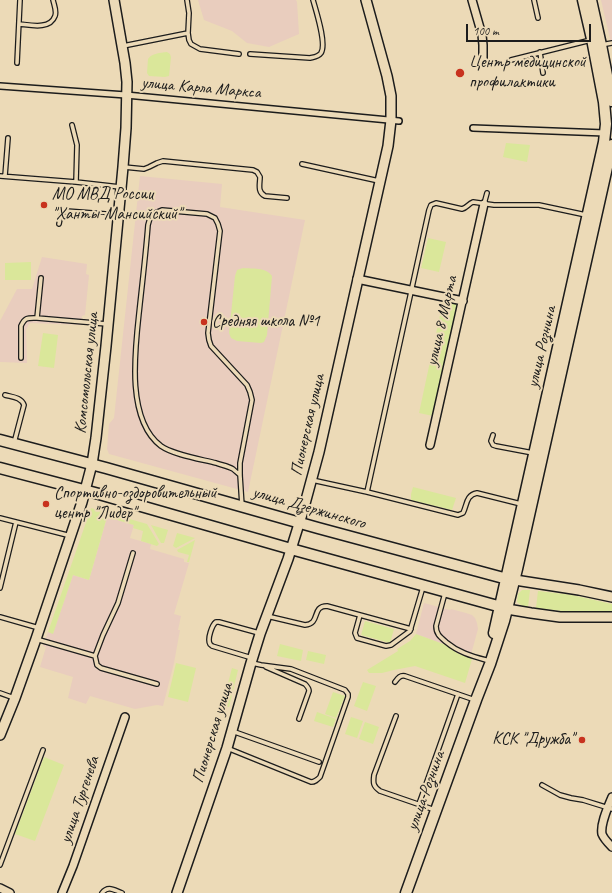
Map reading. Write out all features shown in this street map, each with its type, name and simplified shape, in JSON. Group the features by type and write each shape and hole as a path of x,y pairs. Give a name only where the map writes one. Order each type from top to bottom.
{"main road":[{"name":"улица Рознина","path":"583,0 597,42 612,101"},
{"name":"улица Рознина","path":"510,579 522,504 608,133 591,0"},
{"name":"улица Рознина","path":"406,893 490,664 612,145"},
{"name":"улица Дзержинского","path":"0,440 510,579"},
{"path":"0,468 86,490 504,608"},
{"name":"улица Рознина","path":"476,700 486,660 504,608"}],"street":[{"name":"Комсомольская улица","path":"0,735 40,628 86,490 99,422 126,128 125,63 114,0"},
{"name":"Пионерская улица","path":"177,893 227,748 251,660 300,523 312,480 357,279 395,120 389,85 366,0"},
{"path":"472,0 482,35 483,62"},
{"name":"улица Карла Маркса","path":"0,86 126,95 395,120"},
{"path":"473,128 608,133"},
{"name":"улица 8 Марта","path":"430,445 484,204"},
{"path":"357,279 463,300"},
{"name":"улица Дзержинского","path":"510,579 612,597"},
{"path":"504,608 560,617 612,617"},
{"name":"улица Тургенева","path":"62,893 73,866 125,717"},
{"path":"612,797 610,808 602,824 602,834 612,847"},
{"path":"0,888 10,893"}],"lane":[{"path":"18,63 20,0"},
{"path":"19,24 43,26 48,24 55,16 56,11 53,0"},
{"path":"187,0 189,13 188,33 191,44 200,49 239,54"},
{"path":"250,54 310,58 319,55 323,48 323,41 313,0"},
{"path":"534,0 538,18"},
{"path":"123,46 188,33"},
{"path":"510,60 540,52 597,42 612,43"},
{"path":"540,52 543,73"},
{"path":"72,125 77,145 76,182"},
{"path":"5,176 8,138"},
{"path":"123,167 144,169 163,161 253,170 257,172 260,177 259,188 262,194 265,196 287,198"},
{"path":"302,164 380,182"},
{"path":"0,176 121,187"},
{"path":"484,204 487,193"},
{"path":"367,492 431,205 436,203 462,209 473,202 494,206 539,205 588,215"},
{"path":"240,475 233,468 173,452 161,446 151,436 144,424 139,409 136,390 135,347 148,225 150,218 155,213 162,210 207,214 215,218 220,231 208,333 211,346 247,385 252,400 240,462 242,506"},
{"path":"59,224 63,212 66,211 119,215"},
{"path":"37,318 41,278"},
{"path":"21,358 21,326 26,318 108,324"},
{"path":"5,396 20,399 24,405 14,444"},
{"path":"493,436 491,441 493,445 534,453"},
{"path":"312,480 458,514 463,513 467,500 470,496 477,493 522,504"},
{"path":"0,518 71,536"},
{"path":"0,588 2,572 16,522"},
{"path":"133,553 118,603 95,656 97,665 101,668 157,684"},
{"path":"360,615 355,633 357,638 360,640 389,646 408,633 411,629 423,586"},
{"path":"445,592 436,631 458,651 486,660"},
{"path":"267,616 309,625 315,620 318,609 324,606 411,629"},
{"path":"0,617 40,628"},
{"path":"260,634 216,622 212,626 209,642 212,646 251,660 261,666 305,684 309,691 299,719"},
{"path":"36,639 95,656"},
{"path":"227,748 311,782 314,782 320,777 348,697 347,692 291,669 261,666"},
{"path":"395,682 399,677 405,676 476,700"},
{"path":"0,693 15,698"},
{"path":"419,804 458,694"},
{"path":"396,716 374,775 373,782 380,790 436,810"},
{"path":"232,731 319,762"},
{"path":"0,865 43,750"},
{"path":"542,785 560,795 610,808"},
{"path":"102,893 104,889 108,888 122,893"}],"shaded area":[{"path":"198,0 296,0 299,34 269,47 247,43 232,31 204,20"},
{"path":"601,0 612,0 612,47 611,43"},
{"name":"Средняя школа №1","path":"140,176 222,184 220,207 305,220 248,492 109,454 107,449 109,424 114,418"},
{"path":"42,257 87,264 86,274 89,275 85,315 82,316 81,325 31,323 26,330 27,363 0,362 0,321 17,289 32,289"},
{"path":"107,517 134,525 130,538 151,544 150,549 184,559 184,562 189,563 174,614 181,616 178,630 180,630 174,663 163,706 157,705 135,709 90,696 86,704 68,698 73,677 40,667 46,647 43,646 48,632 53,633 73,575 89,580"},
{"path":"424,603 466,613 475,618 478,629 470,658 457,653 446,645 416,634"}],"green space":[{"path":"167,52 171,57 169,76 149,76 147,73 148,59 154,54"},
{"path":"506,143 530,145 527,162 503,157"},
{"path":"428,238 446,242 439,272 421,268"},
{"path":"31,262 31,280 5,280 5,263"},
{"path":"243,268 263,270 272,276 267,335 264,342 261,343 237,341 231,338 229,333 235,276 237,270"},
{"path":"443,301 458,305 433,416 419,413"},
{"path":"43,333 58,335 54,368 38,366"},
{"path":"413,487 456,498 452,510 411,500"},
{"path":"91,508 147,524 159,544 157,546 141,541 143,531 133,528 134,525 107,517 89,580 73,575 53,634 48,632"},
{"path":"151,525 168,530 164,543 161,543"},
{"path":"177,533 195,538 176,548 173,546"},
{"path":"195,540 189,562 187,562 189,555 178,552 177,550"},
{"path":"522,590 530,590 528,607 522,606 517,602 518,594"},
{"path":"538,591 572,595 612,604 612,611 562,611 536,608"},
{"path":"365,621 394,629 390,643 361,635"},
{"path":"416,634 446,645 457,653 472,659 465,683 415,666 382,673 369,673 367,670 398,651 397,649 410,641"},
{"path":"280,644 303,650 301,661 277,656"},
{"path":"308,651 326,655 324,664 306,660"},
{"path":"176,663 196,668 188,702 168,697"},
{"path":"232,668 238,670 229,707 222,706"},
{"path":"363,682 376,686 367,711 354,706"},
{"path":"333,692 345,696 336,718 325,714"},
{"path":"317,712 336,719 333,727 314,721"},
{"path":"351,717 363,721 357,738 345,734"},
{"path":"365,722 379,727 373,744 359,739"},
{"path":"44,757 64,765 35,841 15,834"}],"place":[{"name":"Центр медицинской профилактики","path":"460,73"},
{"name":"МО МВД России \"Ханты-Мансийский\"","path":"44,205"},
{"name":"Средняя школа №1","path":"204,322"},
{"name":"Спортивно-оздоровительный центр \"Лидер\"","path":"46,504"},
{"name":"КСК \"Дружба\"","path":"582,740"}]}
